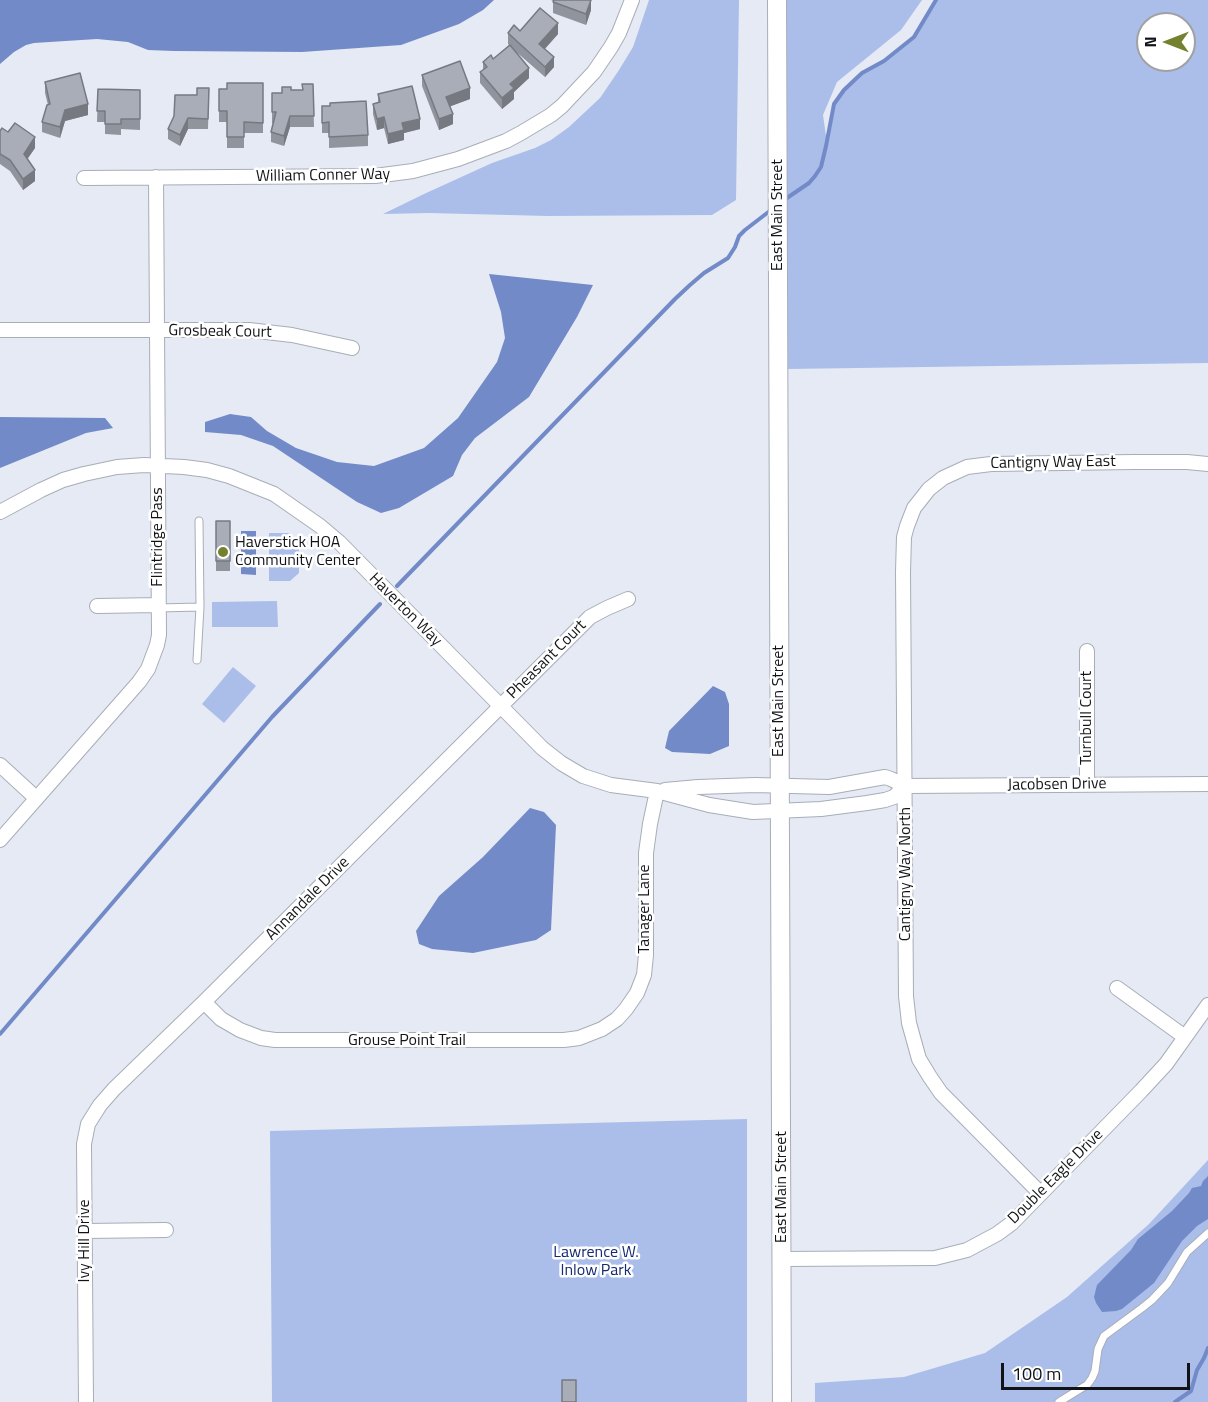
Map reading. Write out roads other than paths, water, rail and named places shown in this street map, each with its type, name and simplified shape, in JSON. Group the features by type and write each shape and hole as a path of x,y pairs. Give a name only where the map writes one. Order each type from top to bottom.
{"main road":[{"name":"East Main Street","path":"777,0 782,1402"}],"street":[{"name":"William Conner Way","path":"84,178 342,177 388,175 428,168 492,147 514,137 562,106 594,72 611,47 632,0"},
{"name":"Flintridge Pass","path":"0,840 139,682 148,669 157,645 159,635 156,177"},
{"name":"Grosbeak Court","path":"0,330 261,331 352,348"},
{"name":"Cantigny Way East","path":"914,508 936,482 958,471 980,465 1134,462 1208,464"},
{"name":"Haverton Way","path":"0,512 41,490 73,477 117,467 157,465 184,467 230,476 268,491 303,513 339,542 500,707 542,748 571,770 611,785 657,791 699,803 753,812 780,811"},
{"name":"Cantigny Way North","path":"914,508 907,526 903,555 906,996 909,1023 920,1059 941,1093 1040,1193"},
{"name":"Pheasant Court","path":"500,707 590,617 628,599"},
{"path":"97,606 158,607"},
{"name":"Turnbull Court","path":"1087,651 1087,785"},
{"name":"Annandale Drive","path":"114,1089 500,707"},
{"path":"0,765 36,798"},
{"name":"Jacobsen Drive","path":"780,786 830,787 885,777 905,786 1208,784"},
{"name":"Haverton Way","path":"657,791 698,787 780,786"},
{"path":"780,811 832,808 885,800 894,796 905,786"},
{"name":"Tanager Lane","path":"617,1019 637,993 644,975 646,853 657,791"},
{"path":"1116,988 1185,1037"},
{"name":"Grouse Point Trail","path":"204,1002 221,1019 240,1030 261,1038 285,1041 564,1040 592,1034 617,1019"},
{"name":"Double Eagle Drive","path":"782,1259 935,1258 967,1250 997,1234 1012,1223 1142,1091 1166,1064 1208,1005"},
{"name":"Ivy Hill Drive","path":"86,1402 85,1136 88,1124 114,1089"},
{"path":"85,1231 166,1230"}],"lane":[{"path":"197,660 200,607 199,521"},
{"path":"158,607 200,607"},
{"path":"1059,1402 1087,1384 1092,1378 1098,1349 1104,1336 1152,1300 1168,1283 1187,1252 1208,1233"}],"waterway":[{"path":"784,200 809,183 821,167 834,104 844,90 862,73 884,61 914,37 936,0"},
{"path":"397,586 675,299 704,273 728,258 739,236 771,210"},
{"path":"0,1034 272,717 380,604"},
{"path":"1175,1402 1191,1391 1197,1370 1208,1348"}],"place":[{"name":"Haverstick HOA Community Center","path":"223,552"}],"park label":[{"name":"Lawrence W. Inlow Park","path":"596,1262"}]}
